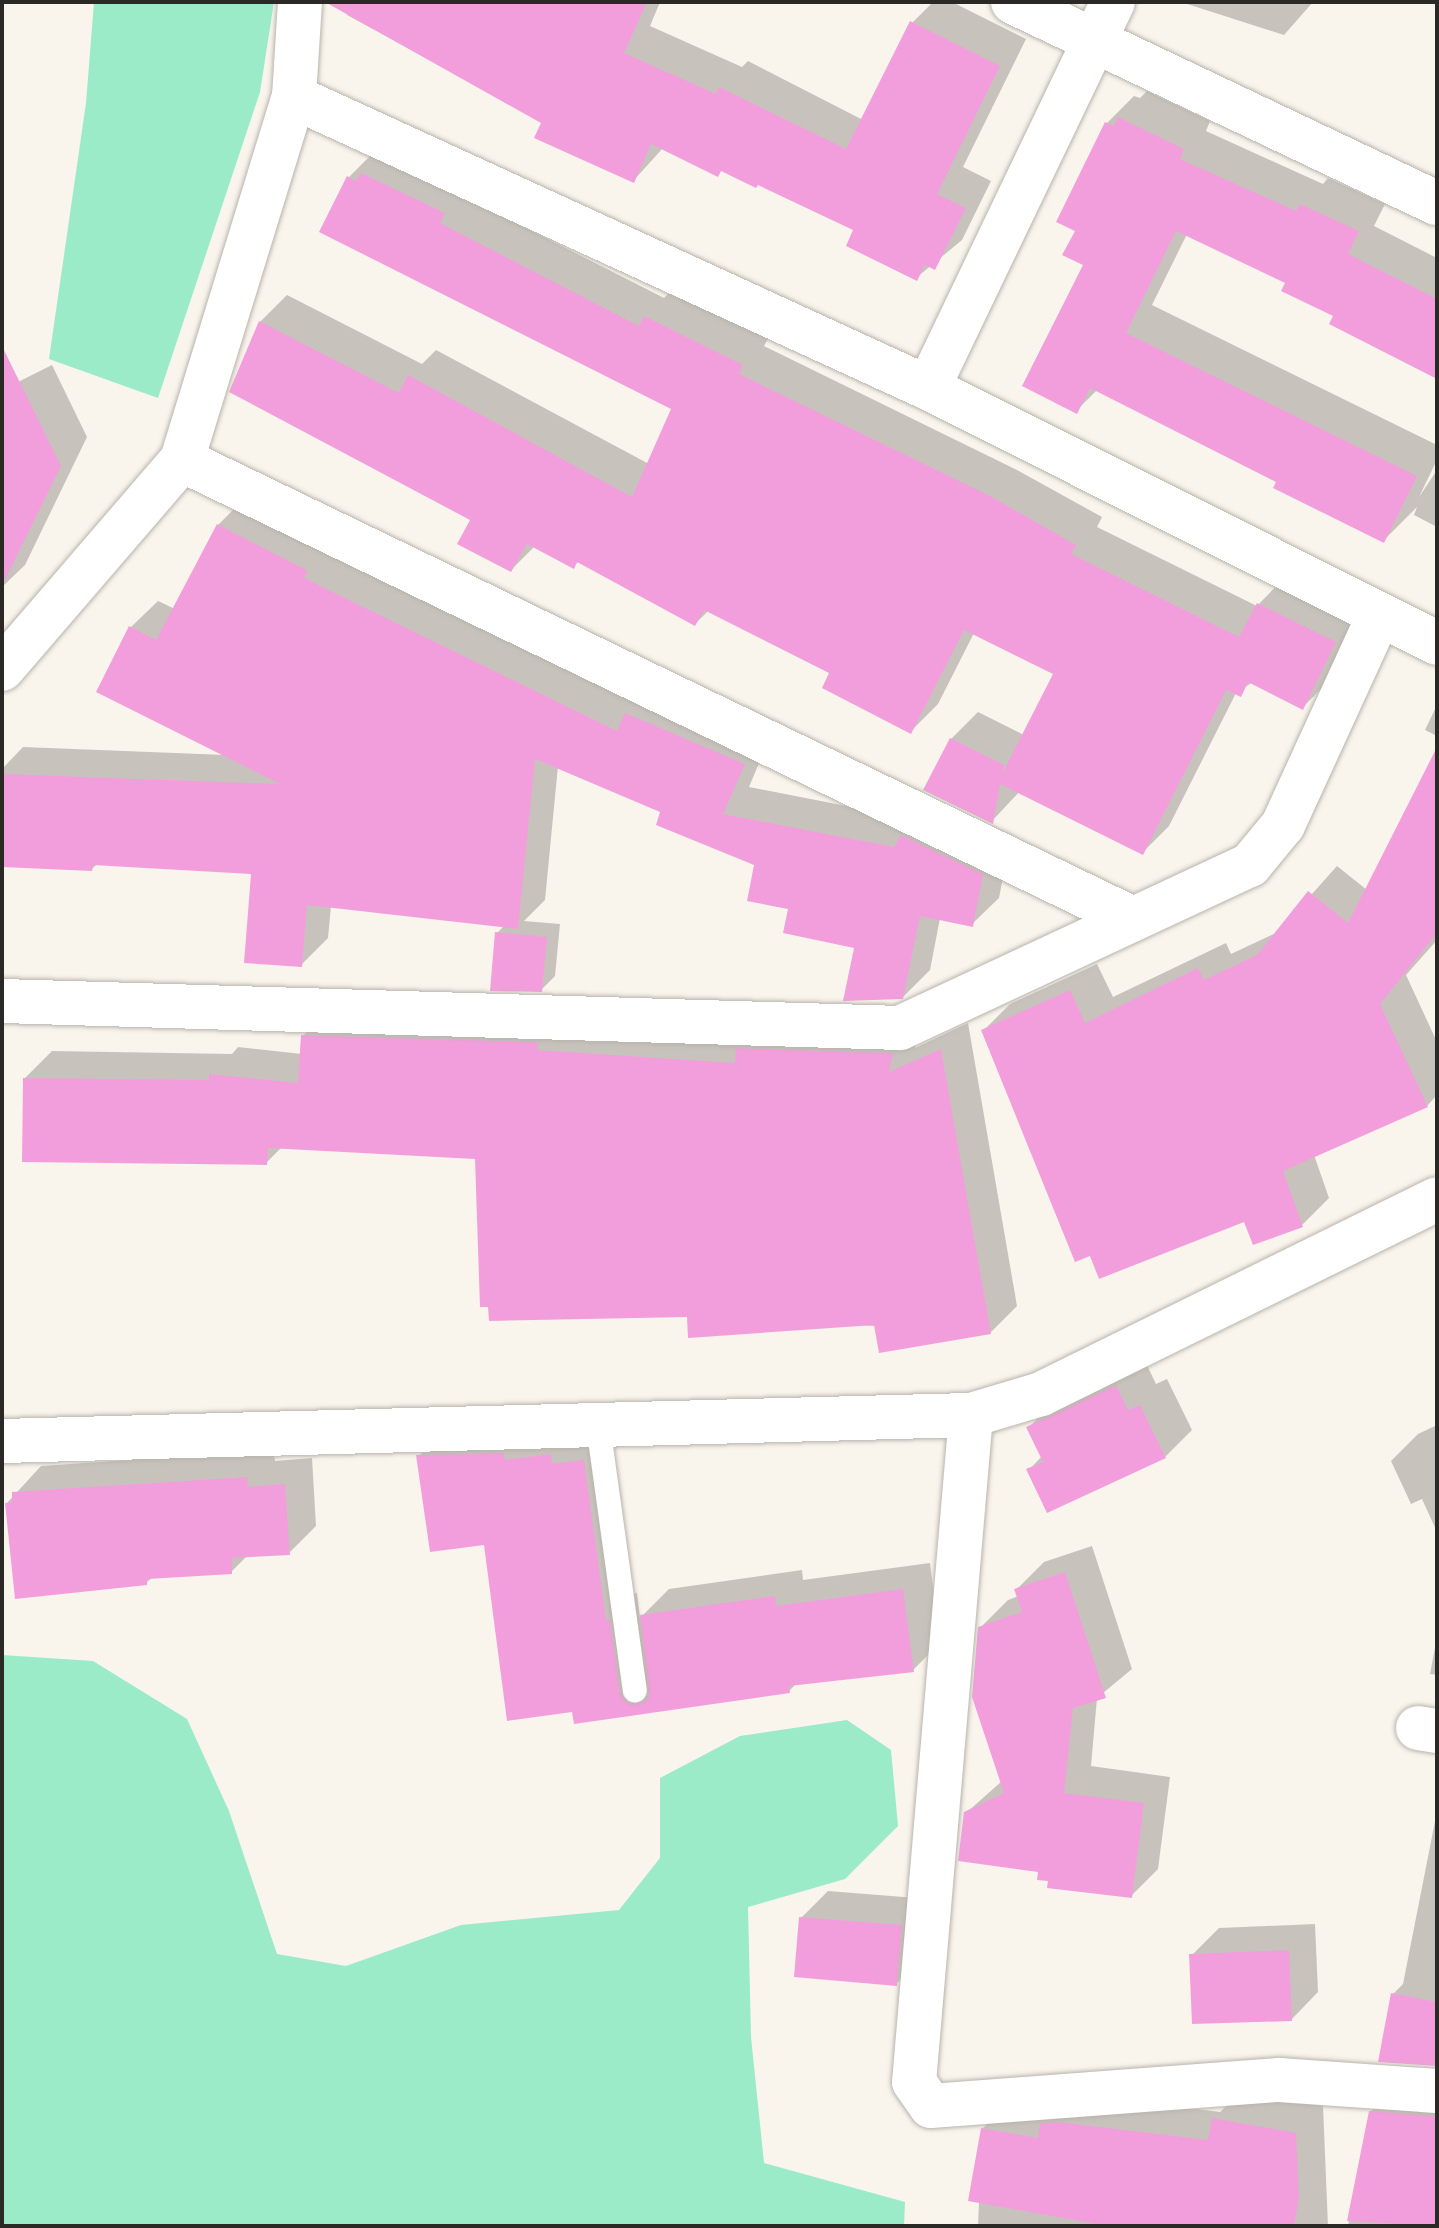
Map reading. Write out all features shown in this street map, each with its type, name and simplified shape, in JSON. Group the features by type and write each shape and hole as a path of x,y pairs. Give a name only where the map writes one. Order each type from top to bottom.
{"street":[{"path":"2,669 182,460 294,97 300,2"},
{"path":"1013,2 1437,203"},
{"path":"928,388 1113,2"},
{"path":"294,97 928,388 1437,643"},
{"path":"182,460 1133,919"},
{"path":"2,1001 900,1028 1250,865 1275,835 1379,615"},
{"path":"2,1441 971,1415 1041,1394 1437,1199"},
{"path":"971,1415 914,2082 931,2106 1279,2080 1437,2091"}],"lane":[{"path":"598,1425 635,1690"}],"green space":[{"path":"94,2 274,2 260,92 158,398 49,359 86,103"},
{"path":"2,1655 93,1661 187,1719 229,1811 277,1954 346,1966 461,1925 619,1910 660,1858 660,1778 740,1736 847,1720 891,1750 898,1826 845,1879 748,1907 751,2037 764,2163 905,2202 904,2226 2,2226"}],"building":[{"path":"325,2 647,2 624,53 716,94 719,87 846,149 910,21 1000,66 937,194 966,208 935,270 925,265 917,281 846,246 853,230 758,185 756,188 721,171 718,177 651,144 634,183 534,138 541,123"},
{"path":"1118,117 1184,149 1180,159 1296,211 1300,204 1359,231 1348,254 1437,299 1437,379 1329,324 1333,316 1281,291 1285,283 1176,231 1126,333 1417,476 1384,543 1273,488 1276,482 1090,388 1077,414 1022,386 1083,265 1062,255 1075,231 1056,222 1105,122 1114,126"},
{"path":"361,173 445,213 440,223 639,326 644,316 743,365 739,374 990,496 1076,545 1071,554 1239,637 1257,603 1336,642 1303,710 1248,682 1241,697 1226,690 1143,855 1000,784 993,824 923,790 950,738 1004,765 1002,774 1053,674 964,630 911,734 822,688 829,673 704,610 695,626 577,562 574,569 527,544 511,572 457,544 470,520 229,392 259,321 399,393 408,375 632,497 671,409 319,232 347,176 356,181"},
{"path":"2,346 61,466 2,586"},
{"path":"217,524 308,571 304,578 617,731 625,713 745,764 723,814 894,847 901,835 983,874 973,927 920,916 903,999 843,1001 854,948 783,933 788,909 747,901 754,865 656,825 660,812 535,759 518,929 307,905 302,967 244,963 251,874 93,865 92,871 2,867 2,774 280,784 96,692 129,626 156,640"},
{"path":"1437,747 1437,933 1380,1004 1428,1107 1283,1171 1303,1227 1253,1245 1244,1222 1099,1279 1090,1256 1075,1262 981,1030 1070,990 1085,1023 1198,968 1204,980 1257,955 1308,891 1348,923"},
{"path":"495,932 547,937 542,992 490,991"},
{"path":"301,1035 538,1042 537,1050 735,1063 736,1048 893,1053 889,1072 941,1049 991,1334 879,1353 874,1325 688,1338 687,1317 489,1321 488,1307 480,1307 475,1159 268,1148 267,1165 22,1162 23,1078 209,1080 209,1074 298,1083"},
{"path":"1116,1385 1128,1410 1140,1405 1166,1458 1047,1513 1026,1469 1043,1462 1026,1427"},
{"path":"504,1453 505,1460 551,1454 552,1464 584,1460 606,1620 610,1619 620,1692 629,1704 644,1702 649,1695 640,1615 775,1596 776,1606 903,1589 914,1672 789,1686 790,1693 574,1724 572,1712 507,1721 484,1545 430,1552 416,1455"},
{"path":"247,1477 248,1487 285,1484 290,1555 232,1558 232,1574 147,1579 147,1585 15,1599 5,1503 12,1502 12,1492"},
{"path":"1065,1572 1106,1698 1073,1708 1064,1793 1144,1803 1132,1898 1047,1888 1048,1881 1037,1880 1038,1872 958,1861 964,1812 1004,1793 972,1697 978,1627 1022,1612 1014,1589"},
{"path":"799,1917 902,1925 897,1986 794,1977"},
{"path":"1289,1950 1292,2021 1192,2024 1189,1954"},
{"path":"1391,1993 1437,2002 1437,2066 1378,2062"},
{"path":"1369,2111 1437,2116 1437,2226 1347,2221"},
{"path":"1212,2118 1296,2133 1299,2198 1294,2226 1108,2226 968,2201 981,2128 1038,2138 1040,2123 1058,2122 1208,2140"}]}
